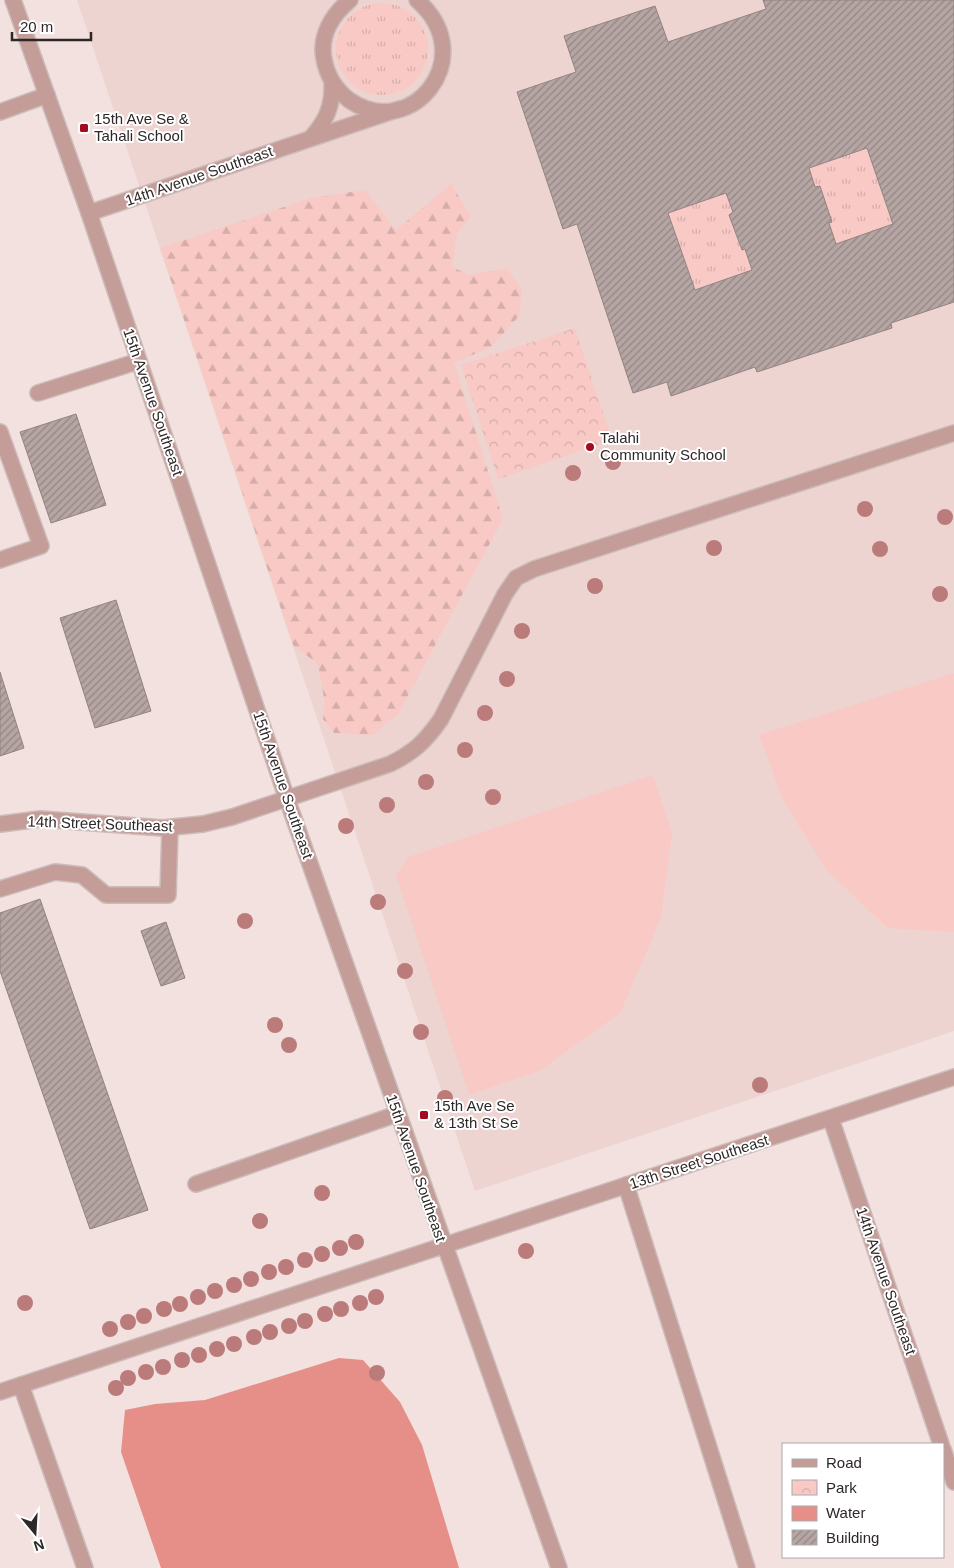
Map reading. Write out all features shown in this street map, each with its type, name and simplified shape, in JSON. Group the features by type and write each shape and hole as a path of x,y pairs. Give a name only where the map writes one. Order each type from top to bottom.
{"street":[{"name":"15th Avenue Southeast","path":"13,0 89,213 287,799 443,1245 559,1568"},
{"name":"14th Avenue Southeast","path":"350,0 339,9 329,23 324,40 323,55 326,70 332,83 342,95 355,103 369,109 384,111 399,109"},
{"name":"14th Avenue Southeast","path":"417,0 430,12 438,24"},
{"name":"14th Avenue Southeast","path":"89,213 413,103 425,94 441,69 444,54 443,39 430,0"},
{"name":"14th Avenue Southeast","path":"310,138 324,124 330,110 333,97 332,83"},
{"path":"0,112 47,95"},
{"path":"38,393 139,361"},
{"path":"0,432 41,546 0,560"},
{"name":"14th Street Southeast","path":"0,824 40,819 81,821 130,827 170,828 202,824 232,817 390,764 413,752 441,719 505,594 516,578 544,566 954,433"},
{"path":"0,889 55,872 82,875 106,895 168,895 170,828"},
{"name":"13th Street Southeast","path":"0,1392 954,1077"},
{"path":"196,1184 397,1114"},
{"name":"14th Avenue Southeast","path":"831,1119 941,1443"},
{"path":"626,1185 748,1568"},
{"path":"21,1385 85,1568"},
{"path":"944,1452 954,1482"}],"shaded area":[{"name":"Talahi Community School","path":"77,0 954,0 954,1031 475,1191"}],"green space":[{"path":"382,3 400,6 415,16 425,31 428,49 425,67 415,82 400,92 382,95 364,92 349,82 339,67 336,49 339,31 349,16 364,6"},
{"path":"867,148 893,224 836,244 829,223 832,221 820,186 815,187 809,168"},
{"path":"451,184 471,216 457,233 452,267 470,275 507,268 522,290 519,316 491,347 454,363 503,519 398,714 373,735 334,733 323,719 325,704 318,664 293,645 160,248 311,198 365,190 396,230"},
{"path":"726,193 733,212 729,215 741,249 745,249 752,270 695,290 668,213"},
{"path":"575,328 612,440 498,479 461,365"},
{"path":"954,673 954,932 888,928 827,871 783,800 759,735"},
{"path":"653,775 672,833 661,918 620,1013 539,1071 469,1095 396,876 408,857"}],"water":[{"path":"339,1358 363,1360 400,1402 422,1445 459,1568 161,1568 121,1452 125,1410 155,1404 205,1400"}],"building":[{"name":"Talahi Community School","path":"763,0 954,0 954,302 891,323 892,328 757,372 755,367 671,396 667,382 633,393 577,224 563,229 517,92 576,72 564,36 655,6 668,42 766,9","holes":["867,148 893,224 836,244 829,223 832,222 820,186 815,187 809,168","726,193 733,212 729,215 742,250 745,249 752,270 695,290 668,213"]},
{"path":"76,414 106,505 51,523 20,432"},
{"path":"116,600 151,711 95,728 60,618"},
{"path":"0,672 24,748 0,756"},
{"path":"40,899 148,1210 90,1229 0,971 0,913"},
{"path":"166,922 185,978 161,986 141,931"}],"place":[{"name":"15th Ave Se & Tahali School","path":"84,128"},
{"name":"Talahi Community School","path":"590,447"},
{"name":"15th Ave Se & 13th St Se","path":"424,1115"}]}
